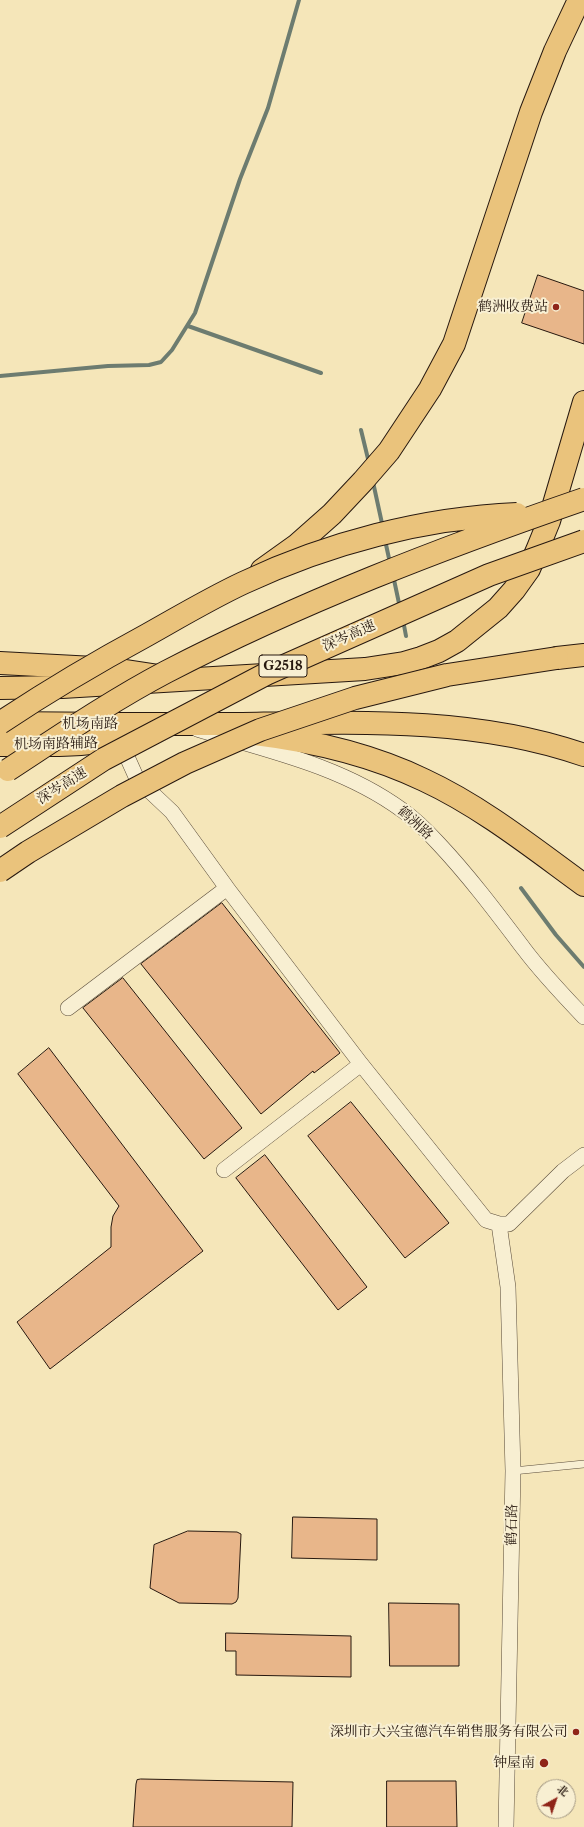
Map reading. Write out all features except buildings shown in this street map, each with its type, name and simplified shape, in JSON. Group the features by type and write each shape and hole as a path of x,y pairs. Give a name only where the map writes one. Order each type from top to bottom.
{"main road":[{"path":"243,583 297,545 332,514 389,451 430,389 454,344 531,112 555,51 579,0"},
{"path":"0,688 62,687 176,679 365,669 422,658 457,641 498,608 514,590 529,569 549,521 584,402"},
{"path":"0,775 85,719 166,673 241,636 347,588 473,538 584,499"},
{"path":"0,723 44,693 243,583 300,559 402,529 455,520 500,514 558,512 584,513"},
{"name":"深岑高速","path":"0,827 104,759 266,674 489,575 584,541"},
{"path":"0,872 28,852 122,796 186,763 260,730 355,698 447,674 584,655"},
{"path":"557,658 584,660"},
{"path":"0,663 113,669 176,679"},
{"name":"机场南路","path":"0,723 181,724"},
{"path":"181,724 324,723 439,727 482,731 559,746 584,755"},
{"path":"181,724 295,740 363,756 393,766 425,780 455,796 584,885"},
{"name":"机场南路辅路","path":"0,744 76,745 120,741 181,724"}],"street":[{"name":"鹤洲路","path":"181,724 330,771 367,788 403,810 453,859 498,913 524,949 551,982 584,1017"},
{"path":"120,741 137,780 172,812 227,888 361,1064 486,1220 499,1224 509,1224 563,1171 584,1154"},
{"path":"68,1008 227,888"},
{"path":"224,1170 361,1064"},
{"name":"鹤石路","path":"499,1224 508,1287 514,1471 506,1827"}],"lane":[{"path":"514,1471 584,1464"}],"waterway":[{"path":"0,376 108,366 149,365 161,362 172,350 195,313 240,179 268,108 299,0"},
{"path":"188,326 321,373"},
{"path":"361,430 369,463"},
{"path":"373,482 383,528"},
{"path":"385,540 390,563"},
{"path":"393,575 400,608"},
{"path":"403,620 406,636"},
{"path":"521,888 556,935 584,967"}],"place":[{"name":"鹤洲收费站","path":"556,307"},
{"name":"深圳市大兴宝德汽车销售服务有限公司","path":"576,1732"},
{"name":"钟屋南","path":"544,1763"}]}
